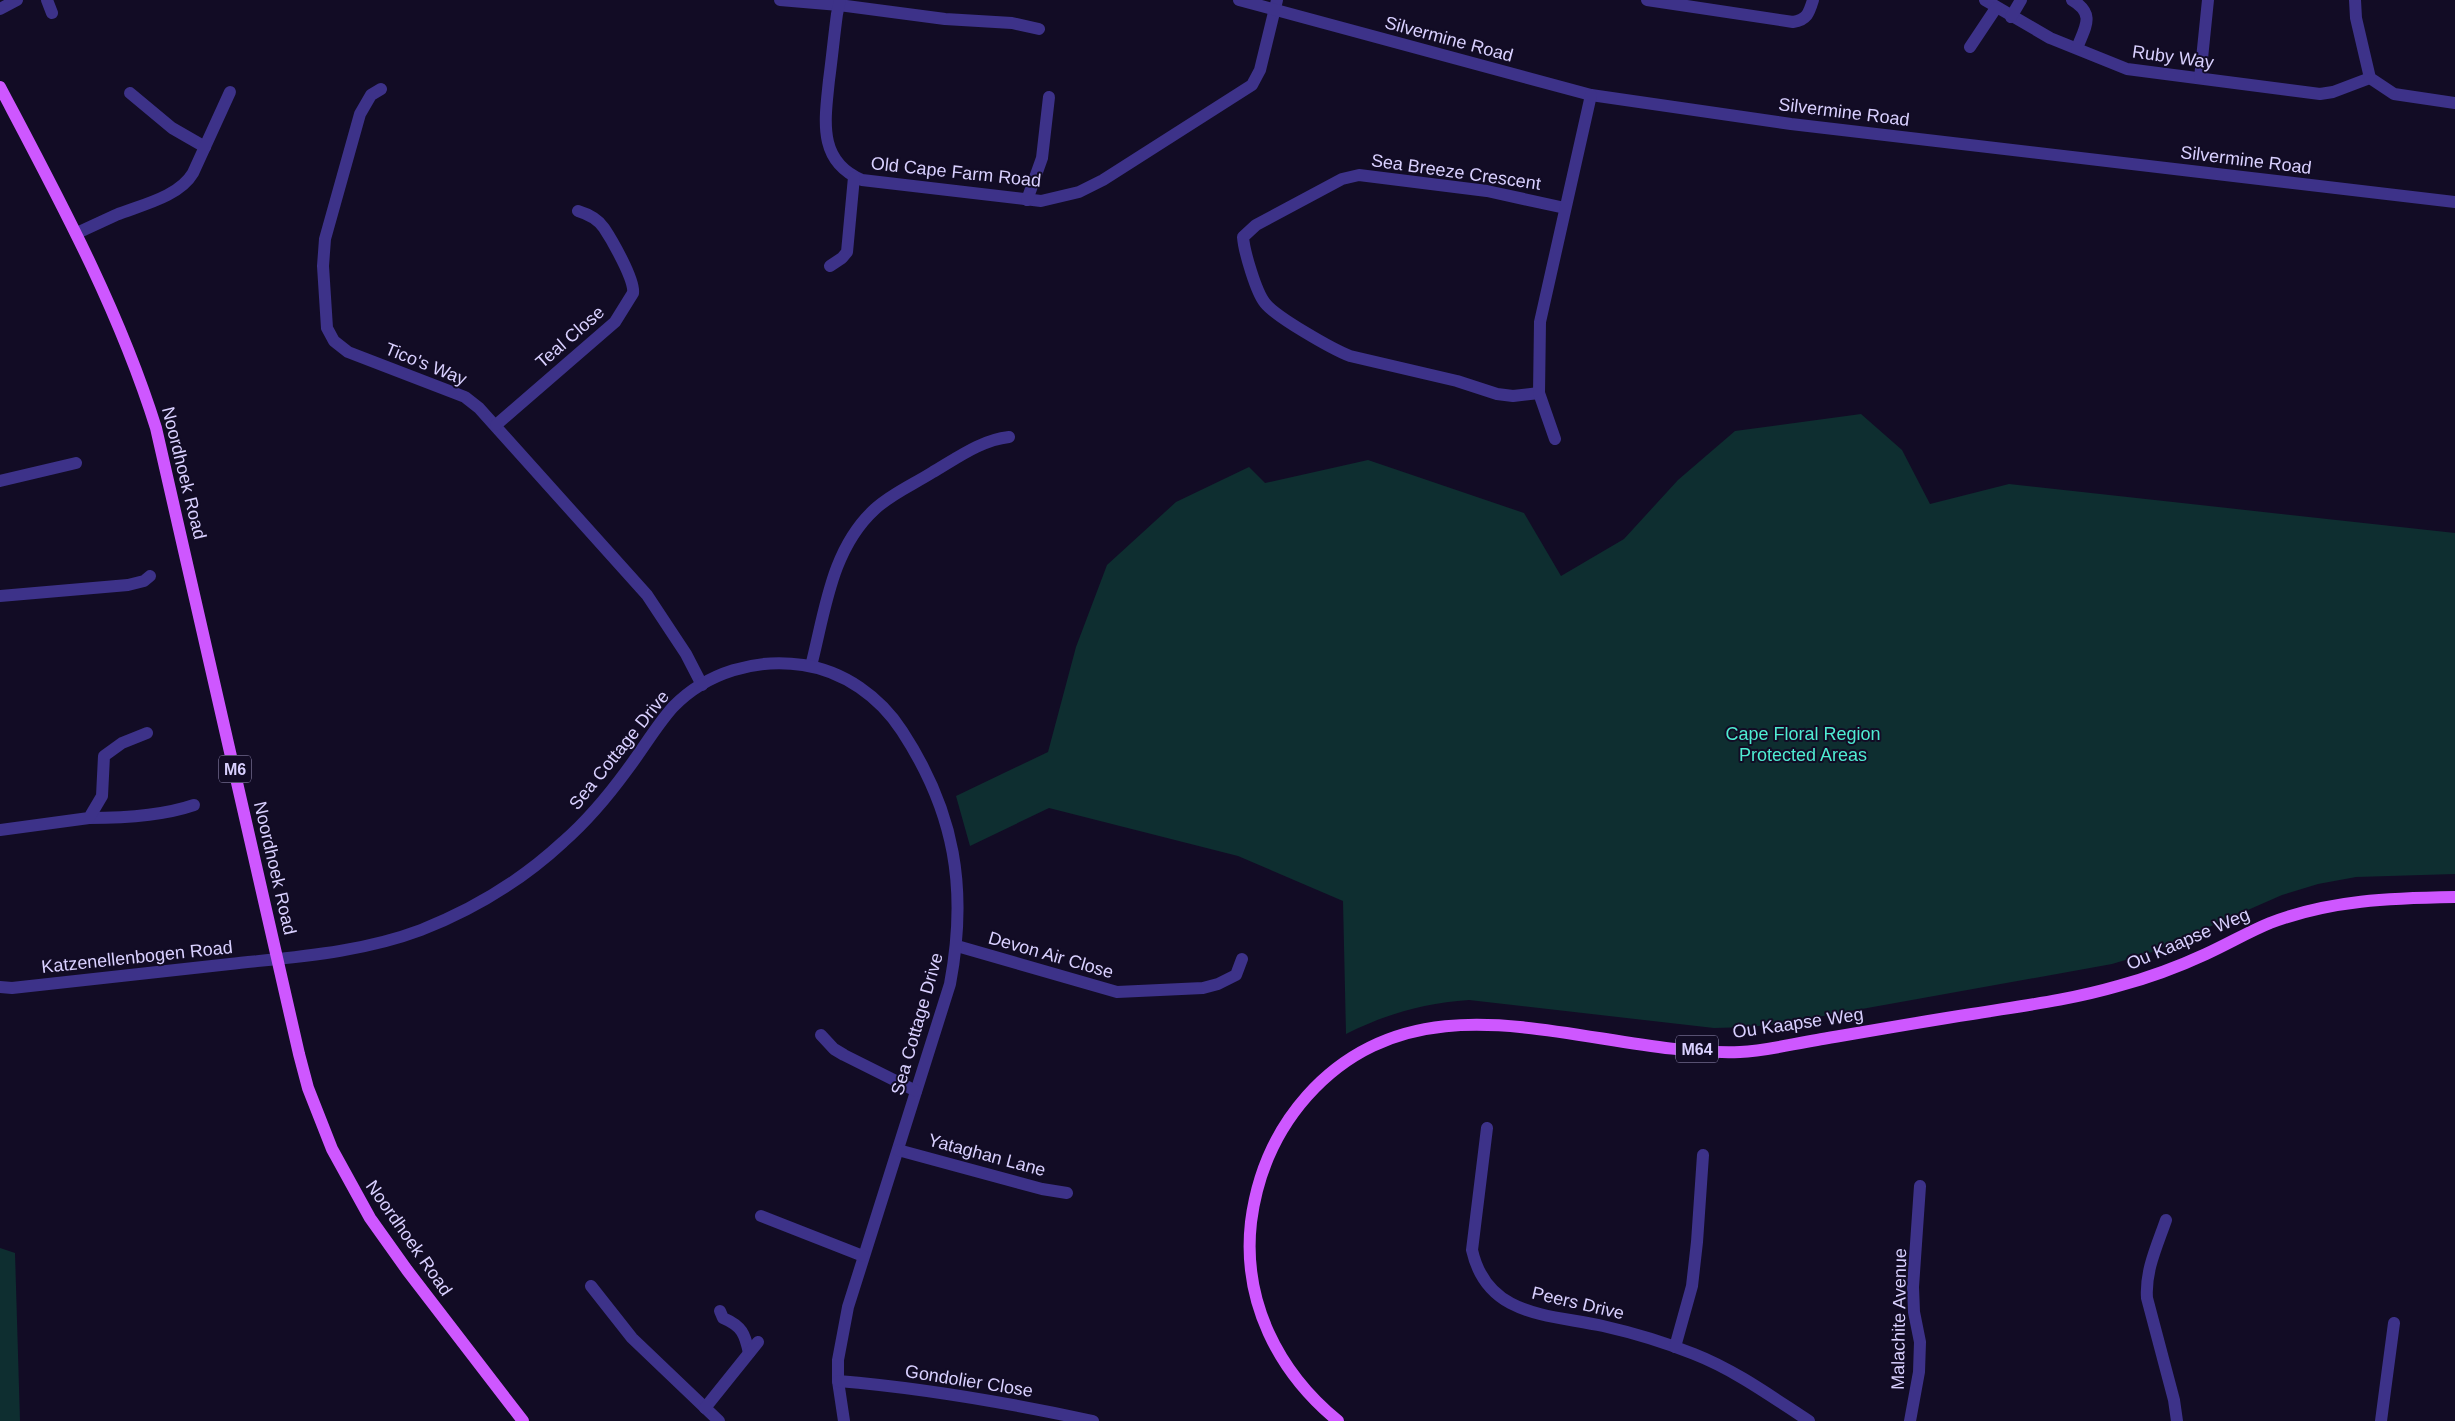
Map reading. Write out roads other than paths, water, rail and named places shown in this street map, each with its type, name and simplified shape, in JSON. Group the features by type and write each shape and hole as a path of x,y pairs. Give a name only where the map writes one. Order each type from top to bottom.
{"main road":[{"name":"Noordhoek Road","path":"0,87 77,233 127,342 156,428 308,1088 332,1149 347,1180 370,1218 407,1270 523,1421"},
{"name":"Ou Kaapse Weg","path":"1338,1421 1303,1389 1278,1355 1267,1334 1254,1290 1249,1246 1257,1186 1276,1141 1300,1104 1314,1088 1342,1064 1367,1048 1387,1039 1427,1028 1474,1024 1692,1049 1750,1050 2022,1006 2118,986 2184,964 2268,924 2315,909 2374,900 2455,897"}],"street":[{"path":"0,9 16,0"},
{"path":"46,0 52,13"},
{"path":"780,0 839,2 945,19 1012,23 1039,29"},
{"name":"Silvermine Road","path":"1239,0 1276,5 1592,95 1791,124 2455,202"},
{"path":"1647,0 1793,22 1802,21 1806,17 1812,0"},
{"name":"Ruby Way","path":"1985,0 2011,18 2050,38 2127,69 2320,94 2333,92 2370,78"},
{"path":"2011,18 2021,0"},
{"path":"2072,0 2079,4 2087,16 2087,22 2077,48"},
{"path":"2200,78 2208,0"},
{"path":"2355,0 2356,18 2370,78 2394,94 2455,104"},
{"name":"Old Cape Farm Road","path":"839,2 824,126 830,150 836,160 854,177 878,183 1027,200 1051,199 1079,192 1244,92 1257,79 1276,5"},
{"path":"1970,47 1996,8"},
{"name":"Tico's Way","path":"381,89 370,95 360,114 325,239 323,266 326,318 330,334 348,352 465,397 496,425 647,595 686,654 702,685"},
{"path":"77,233 107,219 143,206 180,187 191,177 230,92"},
{"path":"130,93 172,128 205,147"},
{"path":"1555,439 1539,393 1540,322 1592,95"},
{"path":"1027,200 1042,158 1049,97"},
{"name":"Sea Breeze Crescent","path":"1539,393 1513,396 1497,394 1457,381 1350,356 1333,349 1266,305 1258,291 1243,237 1256,225 1352,176 1487,191 1565,208"},
{"path":"830,266 847,252 854,177"},
{"name":"Teal Close","path":"496,425 615,322 633,292 630,278 604,228 582,212"},
{"path":"811,666 841,555 867,517 883,502 952,460 988,440 1009,437"},
{"path":"0,481 76,463"},
{"path":"0,596 128,585 144,581 150,576"},
{"name":"Sea Cottage Drive","path":"278,960 385,942 421,930 456,914 500,890 545,858 595,810 673,708 702,685 742,667 786,662 811,666 837,674 876,699 899,726 940,802 954,857 959,905 957,946 950,984 863,1256 841,1337 838,1381 844,1421"},
{"path":"89,818 102,796 104,756 122,743 146,734"},
{"path":"0,830 89,818 133,816 178,810 194,805"},
{"name":"Devon Air Close","path":"957,946 1117,992 1164,991 1218,984 1236,975 1242,959"},
{"name":"Katzenellenbogen Road","path":"0,987 12,988 278,960"},
{"path":"821,1036 826,1043 844,1055 916,1091"},
{"name":"Peers Drive","path":"1487,1128 1472,1250 1475,1264 1492,1292 1529,1313 1602,1326 1639,1335 1727,1368 1809,1421"},
{"name":"Yataghan Lane","path":"898,1150 1042,1189 1067,1193"},
{"path":"1675,1347 1692,1286 1703,1155"},
{"name":"Malachite Avenue","path":"1910,1421 1920,1372 1920,1342 1914,1312 1913,1287 1920,1186"},
{"path":"761,1216 863,1256"},
{"path":"2166,1220 2147,1273 2146,1286 2147,1298 2174,1400 2177,1421"},
{"path":"592,1286 632,1338 719,1421"},
{"path":"720,1311 723,1318 736,1324 743,1331 749,1353"},
{"path":"2381,1421 2394,1323"},
{"path":"705,1408 758,1342"},
{"name":"Gondolier Close","path":"838,1381 936,1392 1015,1404 1093,1421"}],"park label":[{"name":"Cape Floral Region Protected Areas","path":"1803,744"}]}
